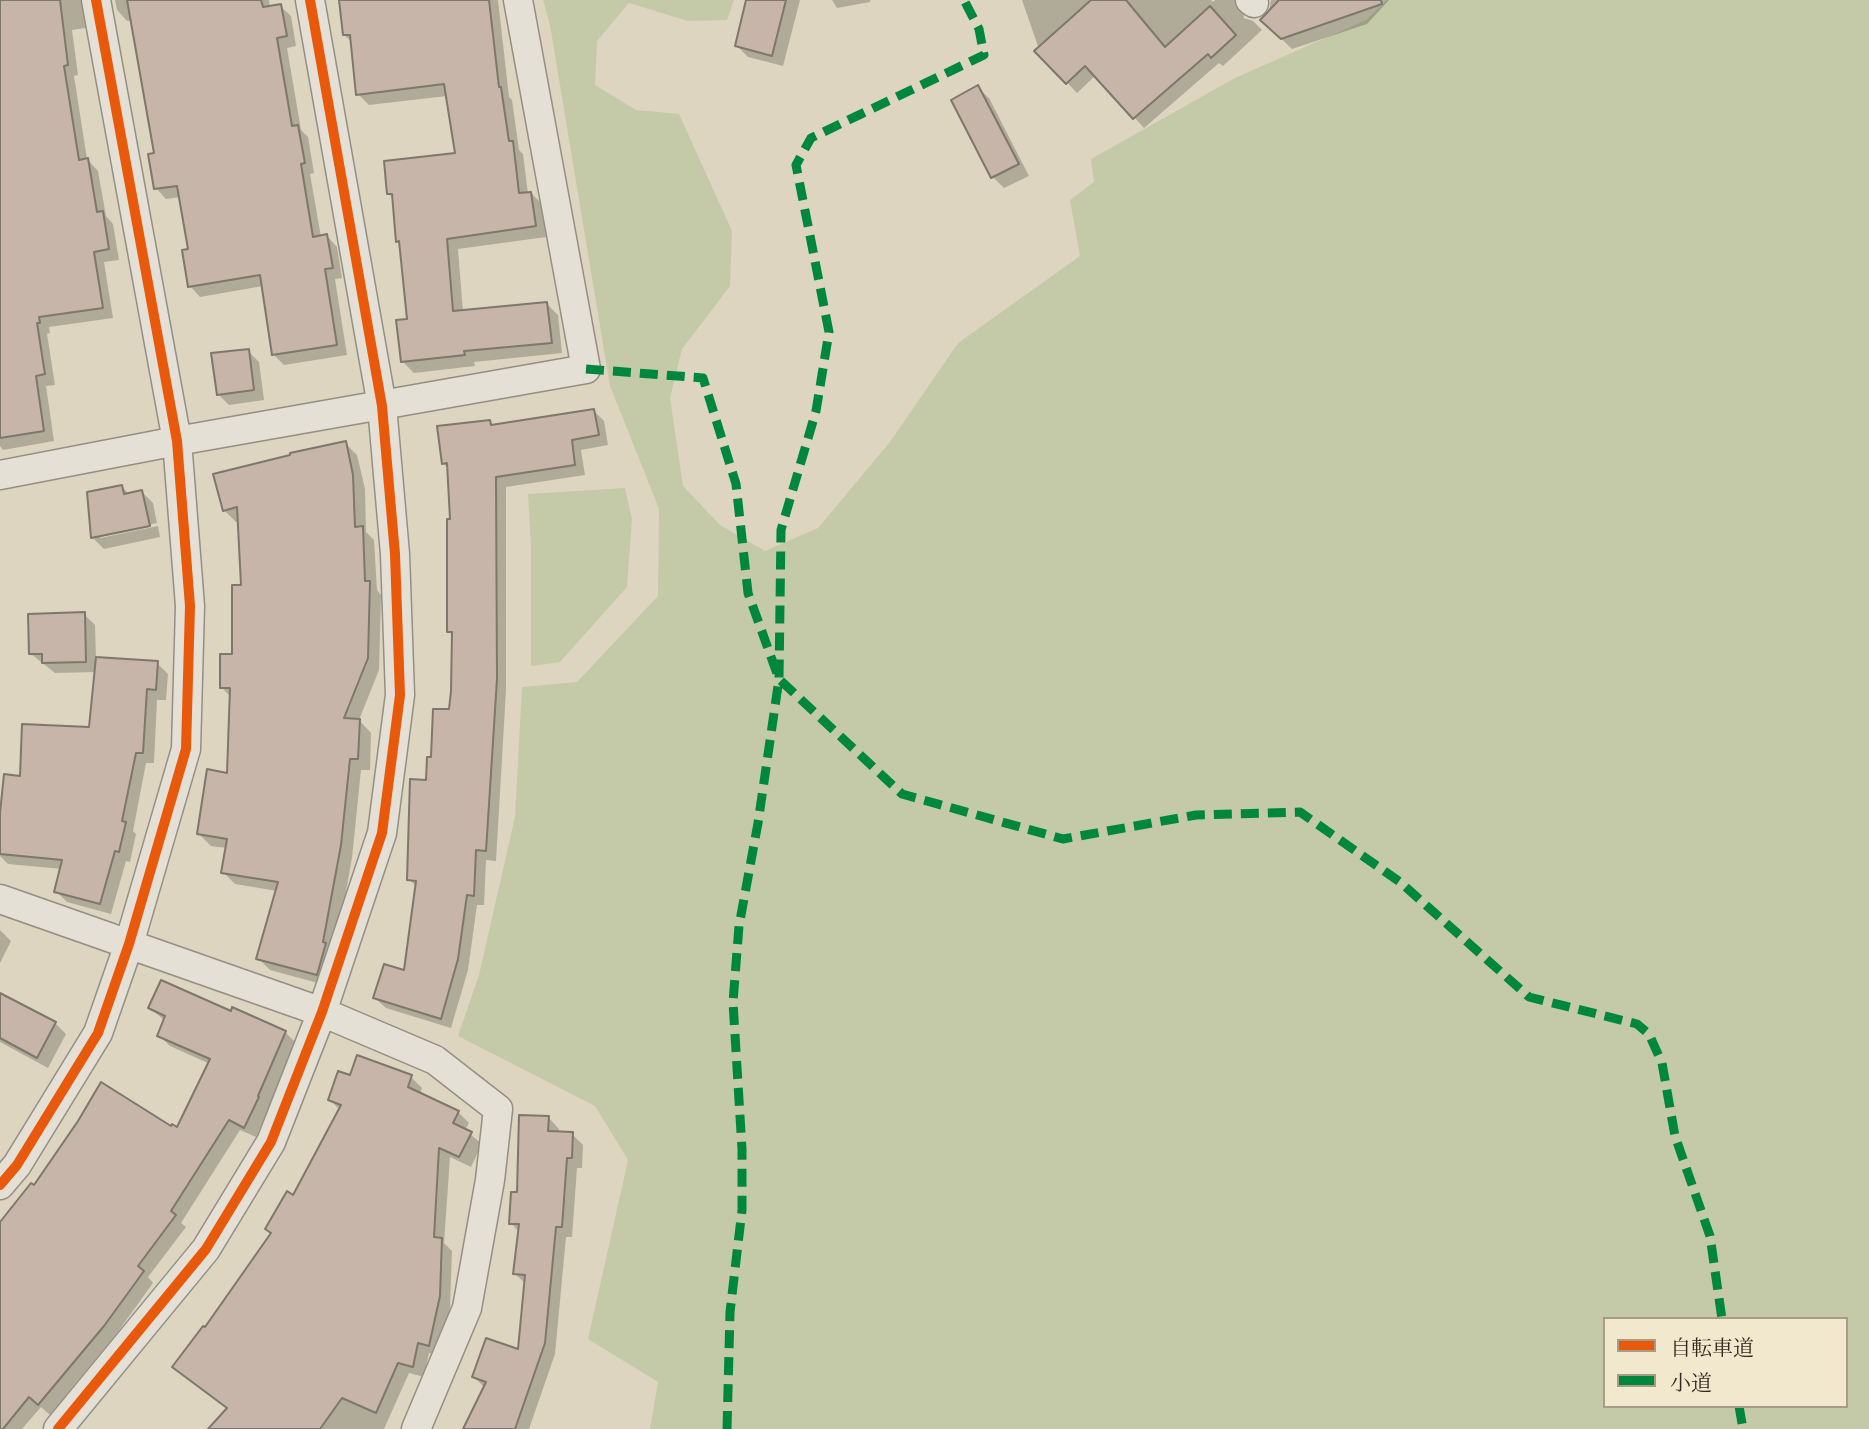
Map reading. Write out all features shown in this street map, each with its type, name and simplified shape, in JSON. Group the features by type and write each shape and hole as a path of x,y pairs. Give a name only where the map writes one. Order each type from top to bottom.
{"street":[{"path":"0,1185 17,1165 97,1033 129,944 187,749 190,606 177,441 96,0"},
{"path":"58,1429 206,1249 271,1142 321,1012 382,833 400,695 395,554 382,406 310,0"},
{"path":"0,475 586,369 518,0"},
{"path":"0,899 321,1012 435,1060 498,1109 489,1181 467,1308 416,1429"}],"green space":[{"path":"543,0 734,0 727,20 688,21 629,3 597,41 595,85 636,110 679,114 732,231 730,286 682,349 670,398 683,486 720,525 765,551 818,528 890,442 958,343 1080,256 1070,200 1094,182 1091,159 1235,78 1366,20 1387,0 1869,0 1869,1429 650,1429 658,1382 588,1339 628,1160 595,1106 458,1036 479,975 515,817 522,687 577,682 658,596 659,509 610,386 550,25"},
{"path":"625,488 632,519 627,587 560,662 531,666 528,494"}],"building":[{"path":"0,0 60,0 68,65 64,66 79,160 88,158 97,212 103,211 109,249 94,252 103,308 39,317 40,323 37,323 45,374 36,376 44,431 0,438"},
{"path":"127,0 261,0 263,7 281,4 287,36 277,38 292,126 298,125 305,163 301,164 313,237 327,234 333,268 325,269 337,345 272,355 260,275 188,287 182,250 188,249 177,186 154,189 148,154 154,153"},
{"path":"339,0 489,0 499,87 509,141 513,141 519,193 531,192 536,226 447,239 453,311 547,302 552,343 464,351 465,355 401,362 396,320 407,319 399,241 396,242 392,194 387,194 384,161 455,153 444,84 356,95 350,35 343,35"},
{"path":"746,0 786,0 772,56 735,46"},
{"path":"1091,0 1126,0 1165,47 1210,6 1236,35 1211,58 1208,54 1133,119 1085,66 1066,84 1034,51"},
{"path":"1279,0 1381,0 1382,4 1281,39 1260,20"},
{"path":"978,85 1019,164 991,178 951,100"},
{"path":"249,349 254,390 217,395 211,353"},
{"path":"594,409 599,435 572,440 575,465 496,477 497,679 486,851 476,850 474,896 467,895 458,959 441,1019 373,998 384,964 404,970 416,881 407,880 410,779 426,780 427,757 431,757 433,709 449,709 452,632 447,632 447,519 450,519 447,463 442,464 437,426 490,420 491,425"},
{"path":"346,441 353,475 355,527 363,526 365,581 370,581 368,658 344,718 360,719 358,759 350,759 341,845 323,942 326,943 317,975 256,959 278,882 221,873 227,839 197,834 207,769 227,773 230,688 220,688 220,654 232,654 232,585 241,585 237,507 223,511 213,474"},
{"path":"122,485 124,494 142,490 150,526 91,538 87,492"},
{"path":"85,612 86,662 42,663 42,654 29,654 28,614"},
{"path":"96,657 158,661 156,690 147,689 143,753 136,753 122,821 126,822 119,852 115,851 100,904 54,892 62,860 0,854 4,774 20,776 22,724 89,727"},
{"path":"161,980 231,1011 232,1007 286,1031 244,1128 229,1120 171,1211 176,1215 138,1266 144,1271 104,1326 38,1405 29,1397 3,1429 0,1429 0,1222 31,1183 34,1185 101,1082 171,1126 172,1124 177,1127 210,1059 157,1036 165,1016 148,1008"},
{"path":"0,993 56,1022 37,1058 0,1038"},
{"path":"357,1055 412,1075 408,1087 459,1111 453,1123 472,1132 459,1157 439,1148 434,1237 442,1238 440,1296 429,1346 418,1343 413,1367 398,1363 376,1413 342,1398 320,1429 208,1429 227,1408 172,1367 203,1326 205,1327 271,1233 265,1229 287,1191 293,1195 341,1105 328,1100 338,1071 350,1075"},
{"path":"519,1115 549,1116 548,1131 573,1132 572,1158 567,1158 562,1227 556,1227 545,1343 515,1429 463,1429 486,1382 472,1377 486,1338 518,1349 525,1275 513,1274 519,1224 509,1224 511,1192 517,1192"}],"marked path":[{"path":"727,1429 730,1312 742,1210 742,1149 733,1002 739,926 758,823 779,679 781,530 816,411 829,332 796,165 811,138 984,55 979,29 964,0"},
{"path":"586,369 703,378 736,484 748,593 779,679 902,794 1063,839 1196,815 1300,812 1400,882 1529,997 1637,1024 1649,1034 1662,1063 1675,1136 1710,1236 1722,1317"},
{"path":"1739,1408 1743,1429"}],"cycle path":[{"path":"0,1185 17,1165 98,1033 129,944 186,749 190,606 177,441 96,0"},
{"path":"58,1429 206,1249 271,1142 322,1012 382,833 400,695 395,554 382,406 310,0"}]}
